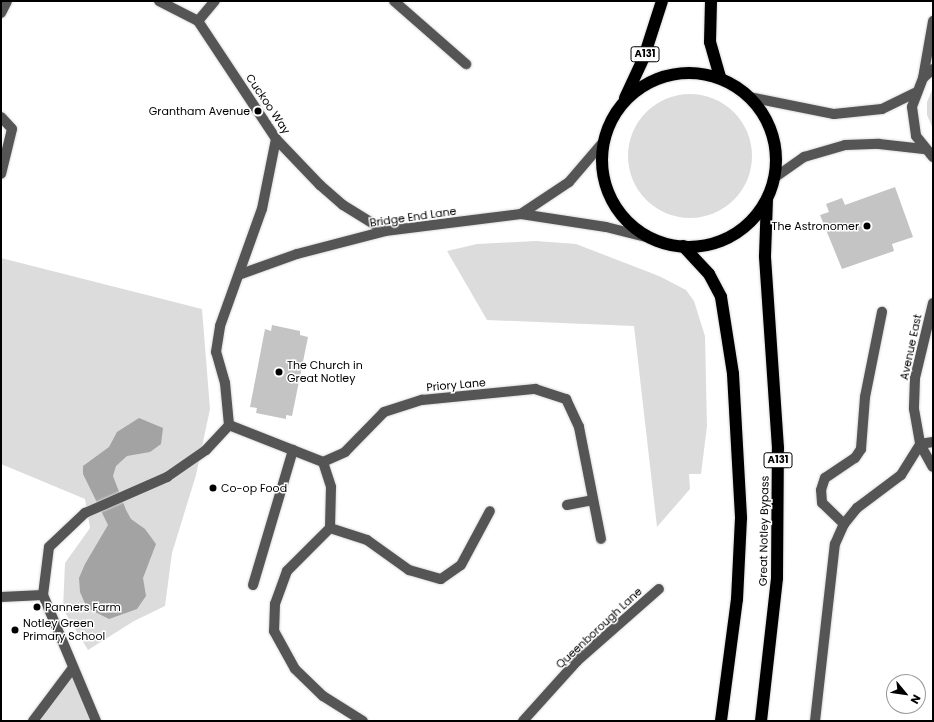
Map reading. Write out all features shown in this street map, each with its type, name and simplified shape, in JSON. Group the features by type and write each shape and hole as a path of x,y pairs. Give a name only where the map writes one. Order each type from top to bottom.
{"highway":[{"name":"A131","path":"622,105 644,57 662,1"},
{"path":"711,1 710,42 720,78"},
{"path":"690,73 720,78 749,97 763,114 772,134 776,156 774,178 767,198 756,215 729,236 704,246 683,246 654,239 622,216 611,199 604,180 604,140 622,105 633,94 660,78 690,73"},
{"name":"Great Notley Bypass","path":"761,721 770,653 777,548 777,403 764,252 767,198"},
{"path":"683,246 709,274 721,297 734,374 740,525 733,637 722,721"}],"street":[{"path":"1,13 7,1"},
{"name":"Cuckoo Way","path":"159,1 198,21 276,139 342,205 385,231"},
{"path":"198,21 215,1"},
{"path":"394,1 466,64"},
{"path":"924,78 933,20"},
{"path":"933,69 924,78 915,93 912,122 924,149 933,157"},
{"path":"749,97 834,114 882,109 915,93"},
{"path":"1,117 12,129 1,174"},
{"path":"96,721 72,669 43,595 49,547 85,513 167,478 206,450 229,425 225,383 216,352 220,326 240,274 262,209 276,139"},
{"name":"Bridge End Lane","path":"521,214 569,182 604,140"},
{"path":"774,178 804,157 845,144 879,144 924,149"},
{"name":"Bridge End Lane","path":"240,274 298,254 385,231 521,214 551,221 606,227 654,239"},
{"name":"Avenue East","path":"933,303 915,378 914,410 920,444 933,467"},
{"path":"844,524 822,503 821,490 825,478 855,458 861,449 865,396 882,312"},
{"name":"Priory Lane","path":"323,462 345,452 384,412 422,400 535,389 566,399 578,427 601,539"},
{"path":"229,425 323,462 331,487 330,528 287,571 275,604 274,631 295,669 323,696 363,721"},
{"path":"815,721 831,568 835,544 844,524 857,508 901,474 920,444 933,442"},
{"path":"253,585 293,450"},
{"path":"567,505 593,500"},
{"path":"330,528 367,540 409,570 441,579 461,565 490,511"},
{"name":"Queenborough Lane","path":"523,721 577,661 659,589"},
{"path":"1,597 43,595"},
{"path":"33,721 72,669"}],"shaded area":[{"path":"933,88 933,129 927,115 927,102"},
{"path":"690,94 702,95 714,99 725,104 734,112 742,121 747,132 751,144 751,168 747,180 742,191 734,200 725,208 714,213 702,217 690,218 678,217 666,213 655,208 646,200 638,191 633,180 629,168 628,156 629,144 633,132 638,121 646,112 655,104 666,99 678,95"},
{"path":"536,241 576,244 659,276 686,290 694,301 705,336 707,426 701,474 689,474 690,489 657,527 634,326 487,320 447,251 477,244"},
{"path":"1,258 202,309 210,409 196,475 172,553 165,606 134,621 88,650 63,609 65,563 90,528 85,499 1,464"},
{"path":"139,418 163,428 161,444 150,452 127,456 116,466 113,476 131,519 145,529 156,544 143,578 146,596 137,609 109,619 87,608 80,592 79,578 85,564 108,525 83,474 83,466 109,447 117,432"},
{"path":"72,669 96,721 33,721"}],"building":[{"name":"The Astronomer","path":"895,187 913,237 892,244 894,251 842,269 820,215 829,212 826,204 842,198 845,205"},
{"name":"The Church in Great Notley","path":"272,325 300,331 300,335 308,337 292,416 286,415 286,419 256,413 257,408 250,407 265,329 271,331"}],"place":[{"name":"Grantham Avenue","path":"258,111"},
{"name":"The Astronomer","path":"867,226"},
{"name":"The Church in Great Notley","path":"279,372"},
{"name":"Co-op Food","path":"213,488"},
{"name":"Panners Farm","path":"37,607"},
{"name":"Notley Green Primary School","path":"15,630"}]}
